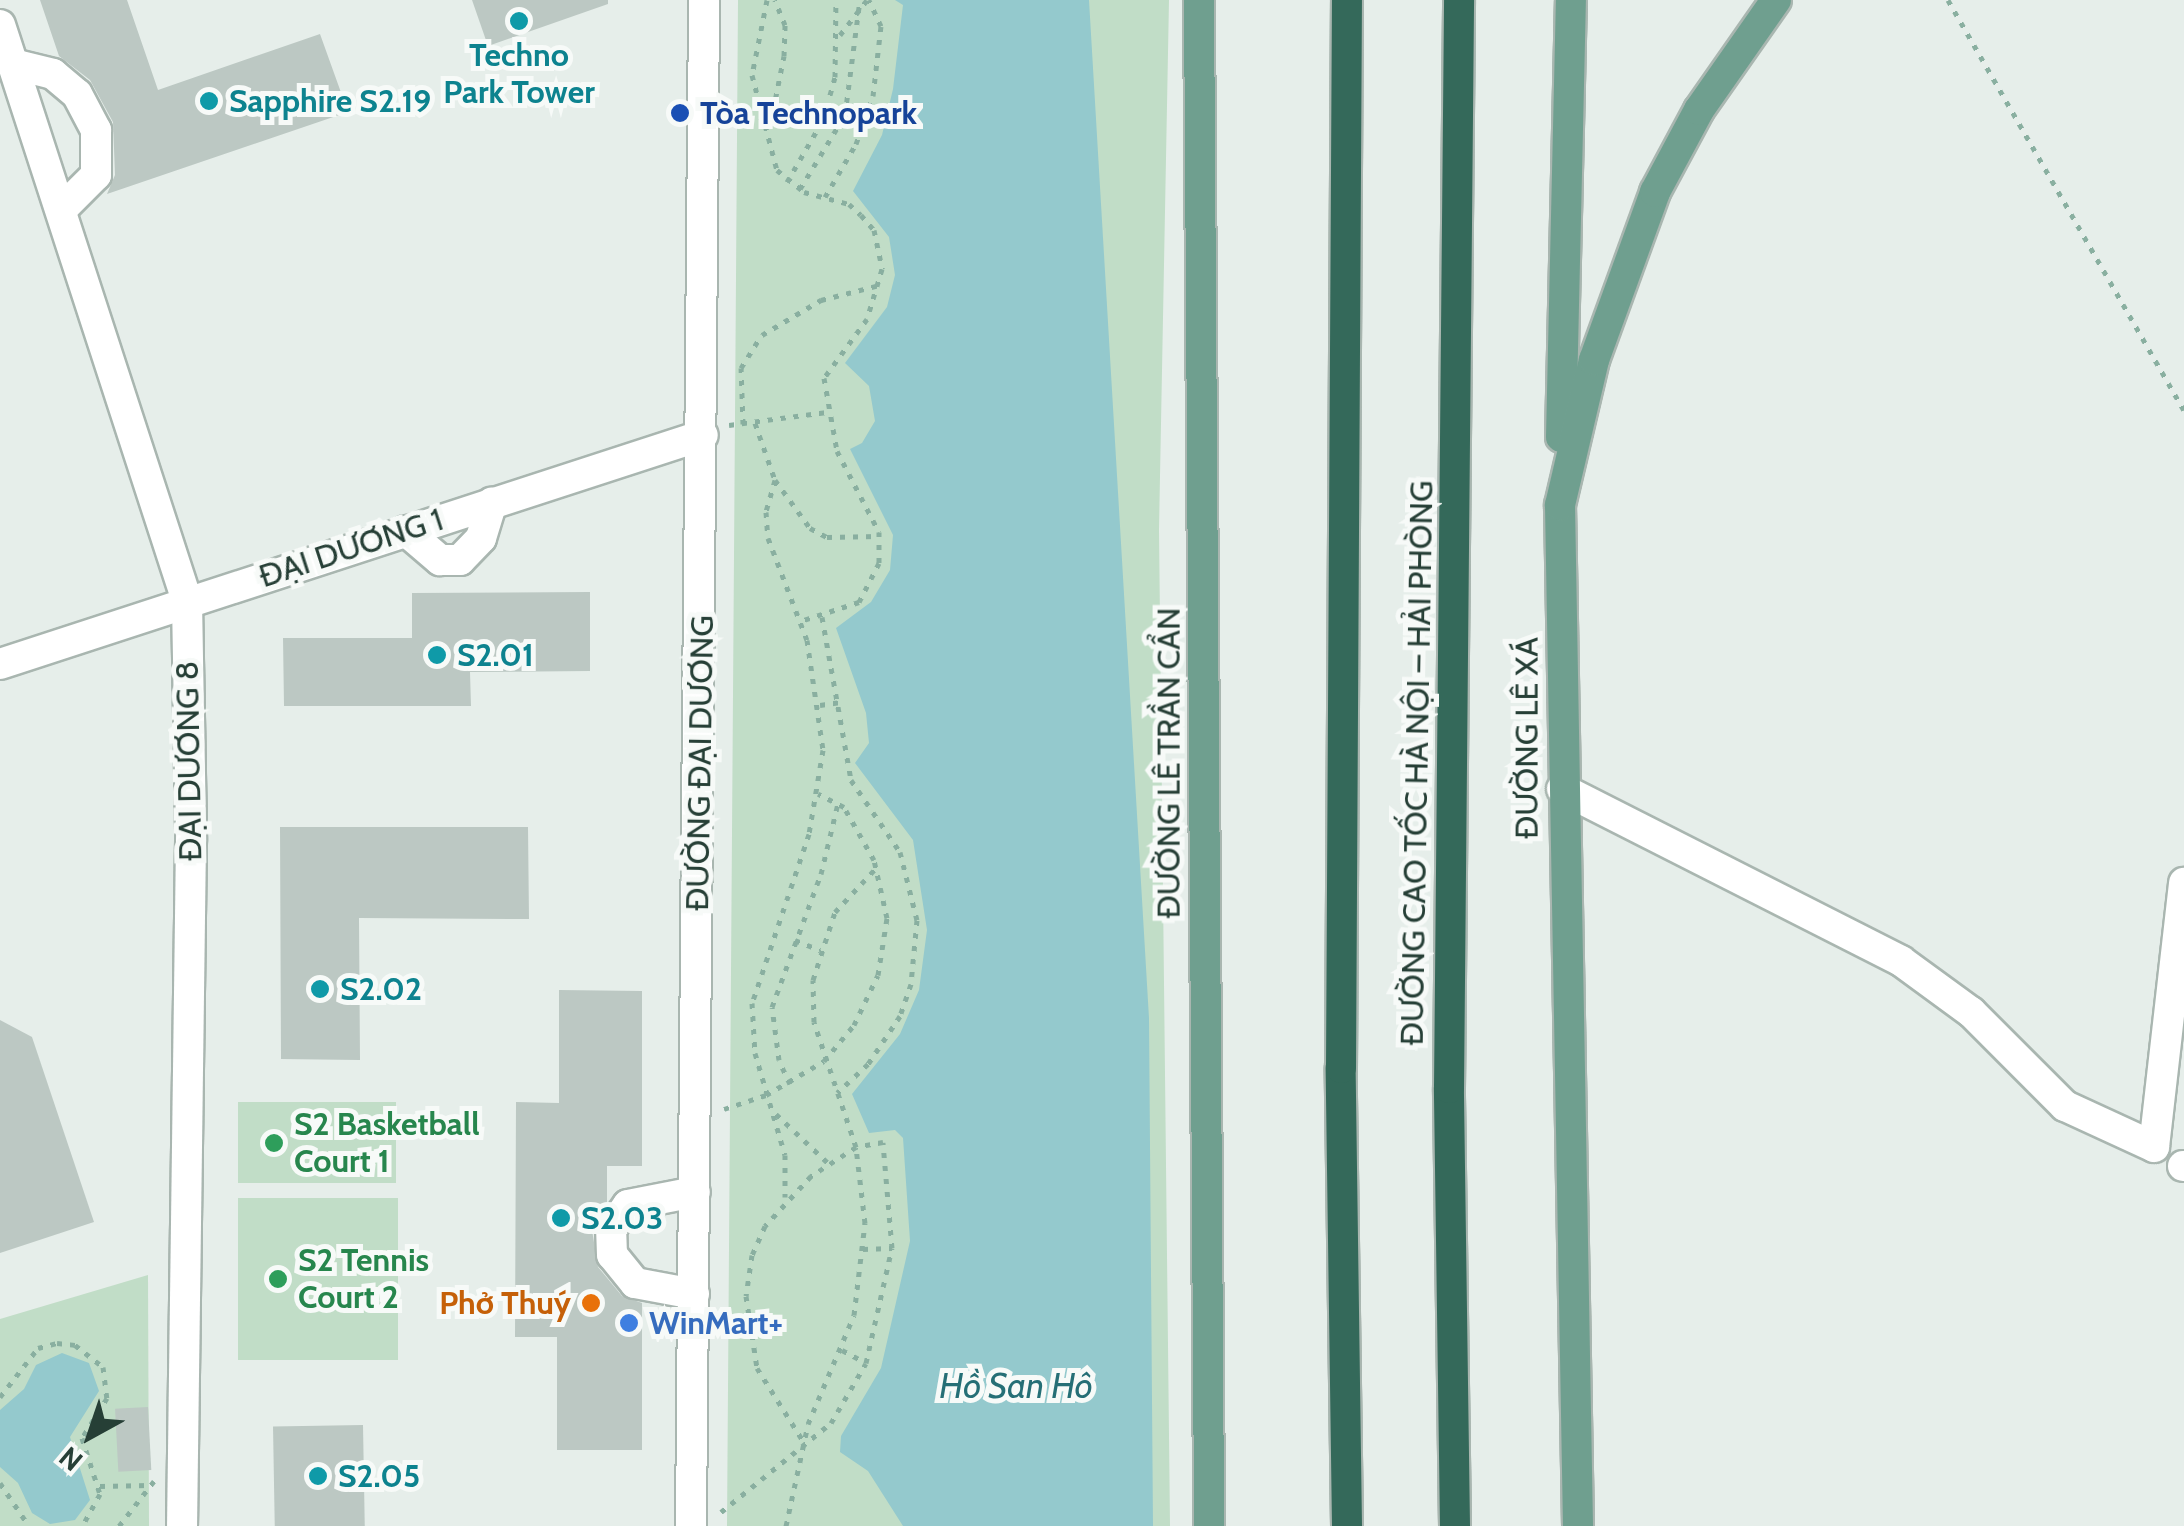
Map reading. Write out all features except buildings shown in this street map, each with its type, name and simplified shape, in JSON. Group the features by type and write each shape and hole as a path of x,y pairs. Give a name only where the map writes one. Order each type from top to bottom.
{"highway":[{"path":"1347,0 1341,1048 1347,1526"},
{"name":"ĐƯỜNG CAO TỐC HÀ NỘI – HẢI PHÒNG","path":"1456,1526 1450,1088 1459,0"}],"main road":[{"name":"ĐƯỜNG LÊ TRẦN CẨN","path":"1199,0 1209,1526"},
{"path":"1560,505 1571,0"},
{"name":"ĐƯỜNG LÊ XÁ","path":"1578,1526 1560,505 1594,360 1655,192 1699,110 1776,0"}],"street":[{"name":"ĐƯỜNG ĐẠI DƯƠNG","path":"691,1526 695,1192 716,430 704,0"},
{"name":"ĐẠI DƯƠNG 8","path":"0,25 187,601 191,841 182,1526"},
{"path":"13,64 52,74 77,94 96,130 96,174 62,209"},
{"name":"ĐẠI DƯƠNG 1","path":"0,664 716,430"},
{"path":"406,531 440,560 460,560 481,538 492,503"},
{"path":"1562,788 1901,961 1971,1012 2064,1106 2154,1147 2184,884"},
{"path":"694,1294 634,1283 612,1255 610,1229 628,1205 695,1192"}],"path":[{"path":"767,0 753,59 760,122 787,182 849,204 874,230 880,285 856,337 824,378 827,412 837,451 879,536 872,584 859,602 801,621"},
{"path":"760,122 774,110 784,56 785,25 775,0"},
{"path":"787,182 823,120 840,35 836,0"},
{"path":"840,35 866,0"},
{"path":"825,197 856,144 873,96 881,26 866,0"},
{"path":"1948,0 2184,410"},
{"path":"800,189 844,115 861,10"},
{"path":"744,424 741,368 762,335 821,300 880,285"},
{"path":"716,430 827,412"},
{"path":"756,423 775,480 810,528 826,537 879,536"},
{"path":"775,480 766,512 768,538 801,621 820,706 818,794 752,1003 766,1095 785,1155 784,1200"},
{"path":"822,616 842,702 850,780 900,852 916,920 911,984 900,1016 868,1064 837,1093"},
{"path":"820,706 842,702"},
{"path":"724,1109 790,1084 824,1060 854,1026 878,975 886,918 876,868 838,803 818,794"},
{"path":"790,1084 779,1060 772,1007 822,874 838,803"},
{"path":"786,1526 805,1444 842,1350 863,1249 856,1146 814,1022 820,950 835,912 876,868"},
{"path":"794,940 820,950"},
{"path":"773,1112 828,1164"},
{"path":"721,1512 831,1424 866,1363 892,1248 883,1142 856,1146 784,1200 752,1255 749,1336 772,1400 805,1444"},
{"path":"863,1249 892,1248"},
{"path":"0,1397 38,1348 57,1343 89,1352 108,1385 101,1411 82,1438 100,1486 96,1510 82,1526"},
{"path":"842,1350 866,1363"},
{"path":"119,1526 158,1478"},
{"path":"0,1482 29,1526"},
{"path":"100,1486 150,1485"}],"green space":[{"path":"738,0 1169,0 1159,530 1170,1526 727,1526"},
{"path":"238,1102 396,1102 396,1183 238,1183"},
{"path":"238,1198 398,1198 398,1360 238,1360"},
{"path":"148,1275 149,1526 0,1526 0,1319"}],"water":[{"name":"Hồ San Hô","path":"895,0 1089,0 1149,1018 1153,1526 903,1526 868,1471 840,1452 841,1436 881,1368 910,1241 903,1138 895,1130 869,1133 852,1094 900,1034 919,990 927,930 913,840 855,763 869,743 866,713 836,628 871,602 890,570 893,535 850,449 862,443 875,421 869,386 845,363 887,307 895,275 889,237 853,191 882,135 893,89 903,5"},
{"path":"62,1353 89,1363 99,1391 70,1437 90,1500 75,1520 50,1524 32,1513 18,1483 0,1467 0,1410 24,1389 36,1365"}],"place":[{"name":"Techno Park Tower","path":"519,21"},
{"name":"Sapphire S2.19","path":"209,101"},
{"name":"Tòa Technopark","path":"680,113"},
{"name":"S2.01","path":"437,655"},
{"name":"S2.02","path":"320,989"},
{"name":"S2 Basketball Court 1","path":"274,1143"},
{"name":"S2.03","path":"561,1218"},
{"name":"S2 Tennis Court 2","path":"278,1279"},
{"name":"Phở Thuý","path":"591,1303"},
{"name":"WinMart+","path":"629,1323"},
{"name":"S2.05","path":"318,1476"}]}
